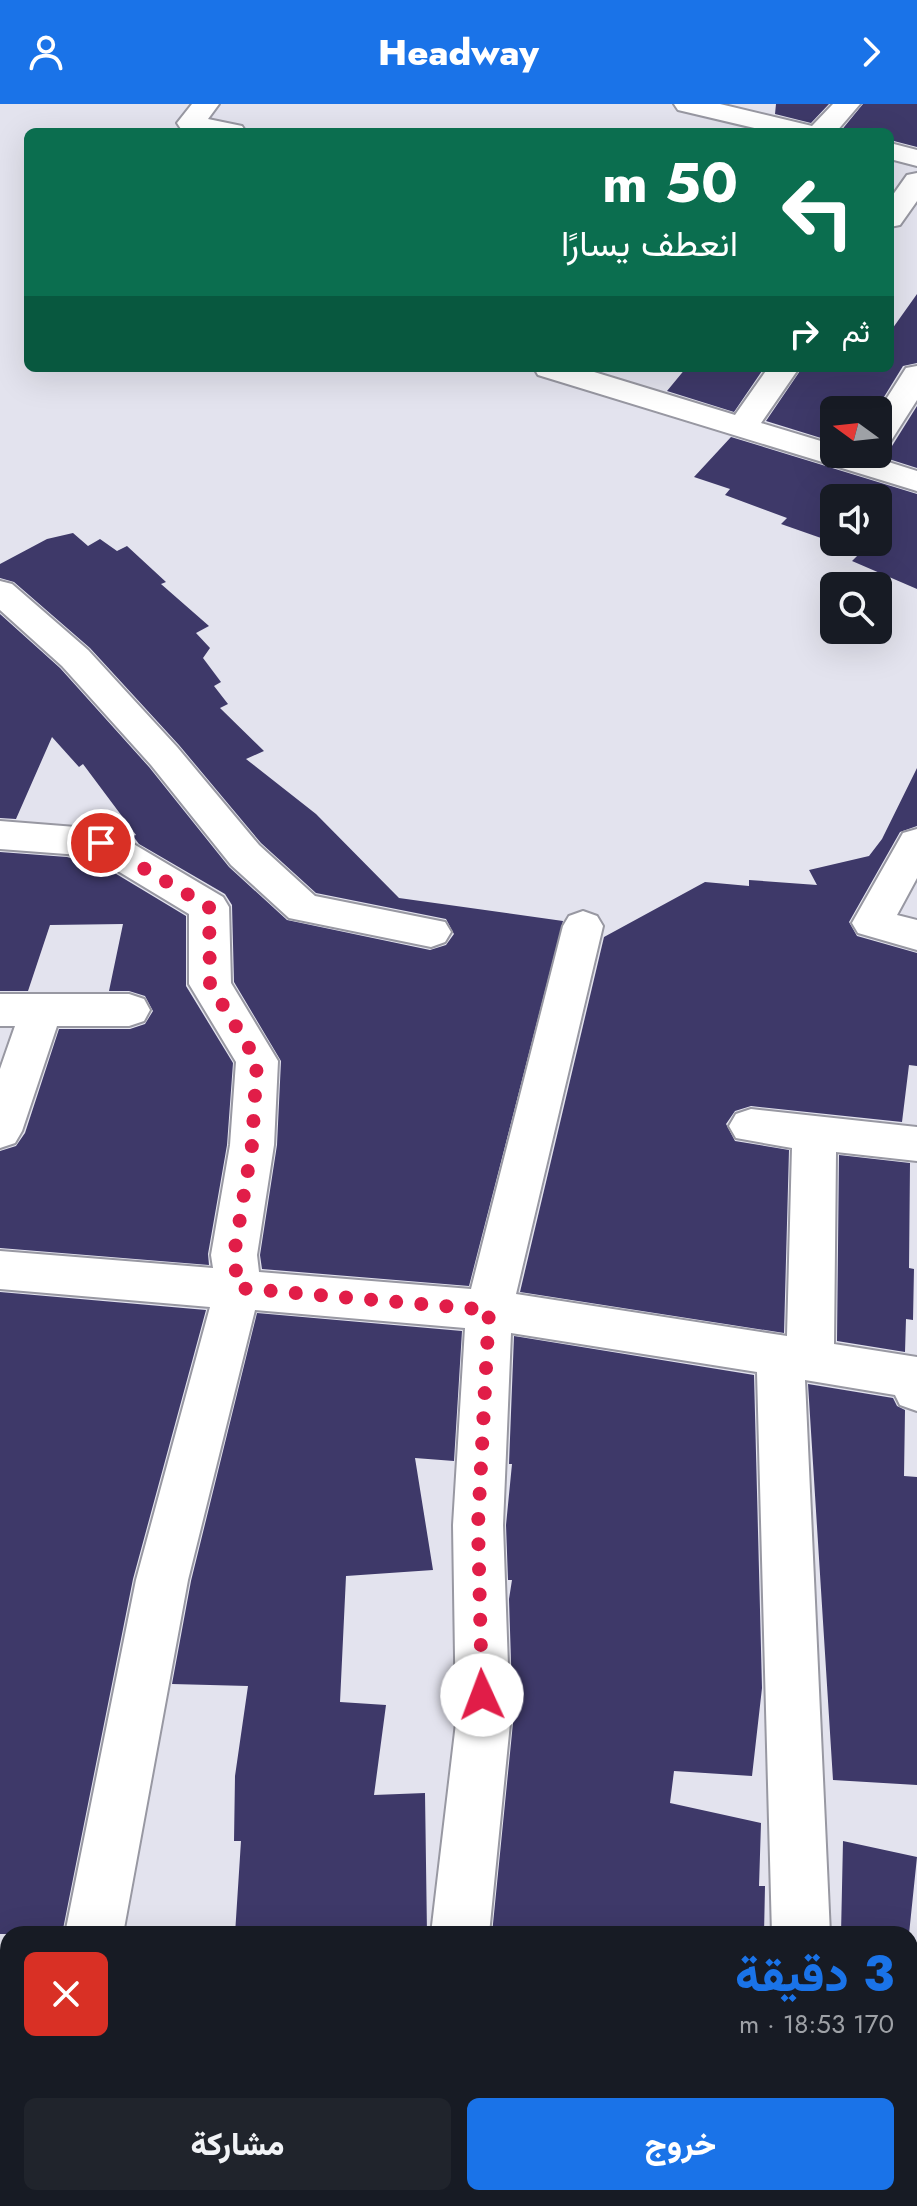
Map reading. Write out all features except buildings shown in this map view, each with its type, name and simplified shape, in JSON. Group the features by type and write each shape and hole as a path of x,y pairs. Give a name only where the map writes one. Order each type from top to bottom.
{"street":[{"path":"206,104 190,123 214,128"},
{"path":"687,104 729,117 785,128"},
{"path":"825,128 847,104"},
{"path":"894,152 917,158"},
{"path":"894,213 917,181"},
{"path":"562,372 742,427 820,442"},
{"path":"742,427 781,372"},
{"path":"892,415 917,375"},
{"path":"892,465 917,481"},
{"path":"0,592 75,658 164,756 245,855 303,908 431,932"},
{"path":"0,835 101,843 209,907 210,984 257,1061 252,1145 234,1255 238,1288 162,1580 96,1926"},
{"path":"917,843 872,923 917,935"},
{"path":"461,1926 483,1723 478,1525 489,1310 583,926"},
{"path":"0,1010 129,1010"},
{"path":"0,1131 41,1012"},
{"path":"751,1126 917,1144"},
{"path":"801,1926 795,1358 814,1134"},
{"path":"0,1270 489,1310 915,1377 917,1390"}],"route":[{"path":"101,843 209,907 210,984 257,1061 252,1145 234,1255 238,1288 489,1310 478,1525 482,1695"}]}
